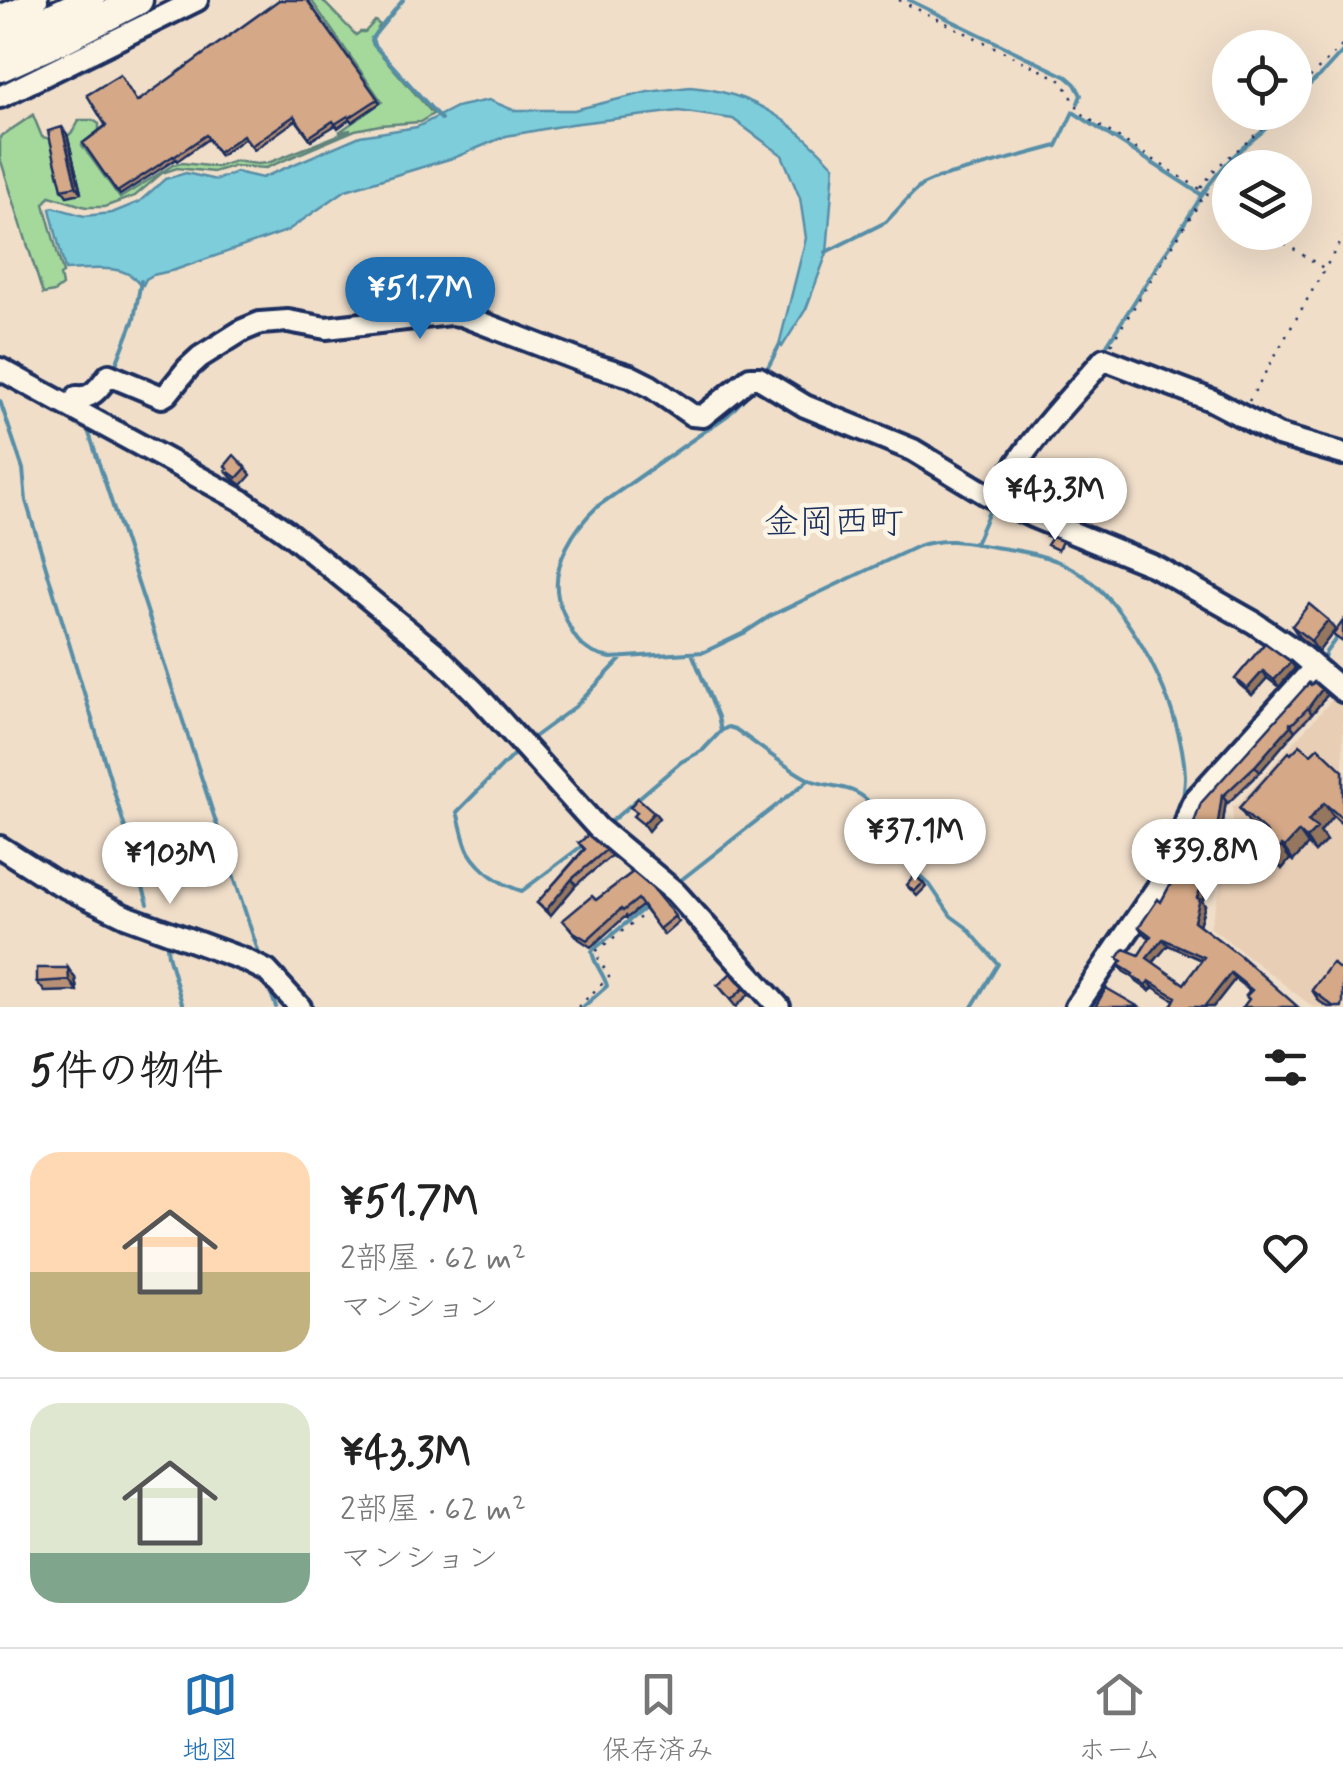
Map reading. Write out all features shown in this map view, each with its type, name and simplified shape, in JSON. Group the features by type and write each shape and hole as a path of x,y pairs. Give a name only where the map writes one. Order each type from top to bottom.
{"highway":[{"path":"0,42 90,0"},
{"path":"0,67 138,0"}],"street":[{"path":"0,16 37,0"},
{"path":"0,97 197,0"},
{"path":"74,403 99,390 109,375 157,396 167,394 200,357 260,323 288,321 326,328 450,314 630,376 699,417 750,378 762,379 806,406 913,450 1034,517 1154,566 1253,622 1296,651 1343,691"},
{"path":"998,499 1034,441 1104,359 1211,400 1278,435 1343,454"},
{"path":"0,368 74,403 241,500 287,532 434,652 476,692 598,828 674,892 779,1007"},
{"path":"1076,1007 1173,866 1194,801 1315,668"},
{"path":"0,847 55,882 108,908 256,965 272,975 300,1007"}],"path":[{"path":"899,0 1059,79 1086,117 1212,197"},
{"path":"1312,75 1343,45"},
{"path":"1104,359 1216,168 1261,130"},
{"path":"1240,415 1343,237"},
{"path":"1296,250 1326,269"},
{"path":"578,1007 609,977 595,952 674,892"}],"shaded area":[{"path":"1338,693 1343,697 1343,1007 1313,1007 1210,927 1234,835 1232,806 1238,804"}],"green space":[{"path":"311,0 322,0 356,35 375,21 380,25 371,39 373,45 433,114 420,122 355,130 266,168 233,166 213,172 177,168 162,173 135,196 104,207 86,207 50,196 44,204 63,273 62,286 43,294 0,158 0,137 33,115 42,137 54,139 69,135 79,120 93,120 99,124 99,133 82,145 120,198 173,165 268,163 351,130 339,132 382,102"}],"water":[{"path":"690,87 733,95 770,111 803,135 834,166 827,253 806,309 782,347 779,345 806,238 800,198 782,155 733,119 679,111 506,136 456,157 346,190 287,231 153,275 143,285 116,270 65,270 50,209 84,216 112,213 139,202 165,179 186,173 216,180 236,172 262,178 360,136 417,127 456,107 489,100 513,110 574,110 648,92"}],"building":[{"path":"279,0 307,0 378,99 309,137 294,116 251,146 243,135 218,153 206,135 117,192 83,143 106,126 87,95 120,75 137,102"},
{"path":"62,127 76,186 62,189 48,131"},
{"path":"234,455 246,468 237,478 225,466"},
{"path":"1052,537 1062,541 1058,550 1047,545"},
{"path":"1309,604 1328,620 1311,641 1292,626"},
{"path":"1343,621 1343,642 1333,635"},
{"path":"1265,643 1291,662 1274,680 1263,671 1247,689 1235,679"},
{"path":"1314,682 1322,689 1308,708 1289,723 1255,766 1222,795 1214,851 1197,898 1200,899 1194,921 1298,1007 1243,1007 1252,990 1231,973 1204,1007 1171,1007 1176,997 1132,976 1119,965 1122,961 1118,958 1124,949 1139,955 1151,936 1139,927 1158,899 1161,902 1189,849 1201,803","holes":["1163,939 1204,957 1184,984 1147,958"]},
{"path":"1300,745 1311,754 1318,747 1343,771 1343,819 1324,803 1308,821 1317,828 1306,839 1299,832 1273,856 1258,841 1264,833 1268,834 1239,808 1289,752"},
{"path":"638,798 654,812 643,824 633,816 637,812 630,807"},
{"path":"588,835 606,850 572,879 546,910 537,903 585,849 579,843"},
{"path":"633,872 675,916 659,929 638,899 587,940 563,920 592,896 596,900"},
{"path":"915,875 923,883 914,892 907,885"},
{"path":"1332,963 1343,972 1340,1007 1334,1007 1312,990"},
{"path":"37,968 68,968 69,980 37,982"},
{"path":"731,973 744,988 731,1000 718,985"},
{"path":"1106,988 1139,1007 1095,1007"}],"waterway":[{"path":"403,0 372,38 374,45 441,119"},
{"path":"909,0 1067,77 1081,95 1078,103"},
{"path":"1312,83 1343,51"},
{"path":"826,252 886,222 922,185 1057,146 1073,112 1202,195"},
{"path":"1103,351 1208,186 1236,154 1265,130"},
{"path":"117,362 134,319 141,281"},
{"path":"766,371 780,344"},
{"path":"755,387 728,415 598,506 573,535 562,559 557,584 562,611 582,646 611,658 704,652 770,616 928,543 965,542 1036,554 1075,570 1096,586 1116,607 1151,661 1182,750 1182,807"},
{"path":"0,401 23,469 26,501 148,904"},
{"path":"86,424 260,957"},
{"path":"975,544 991,507"},
{"path":"1322,662 1343,629"},
{"path":"608,824 681,762 703,750 721,731 692,653"},
{"path":"531,739 576,706 623,657"},
{"path":"721,731 735,729 808,779 854,792 868,801 901,859 930,885 951,916 966,927 998,964 972,1007"},
{"path":"516,752 457,812 465,843 474,859 492,876 522,891 583,845"},
{"path":"681,880 810,779"},
{"path":"583,1007 607,986 592,951 647,906"},
{"path":"166,938 183,1007"},
{"path":"269,988 276,1007"}],"district":[{"name":"金岡西町","path":"834,521"}]}
